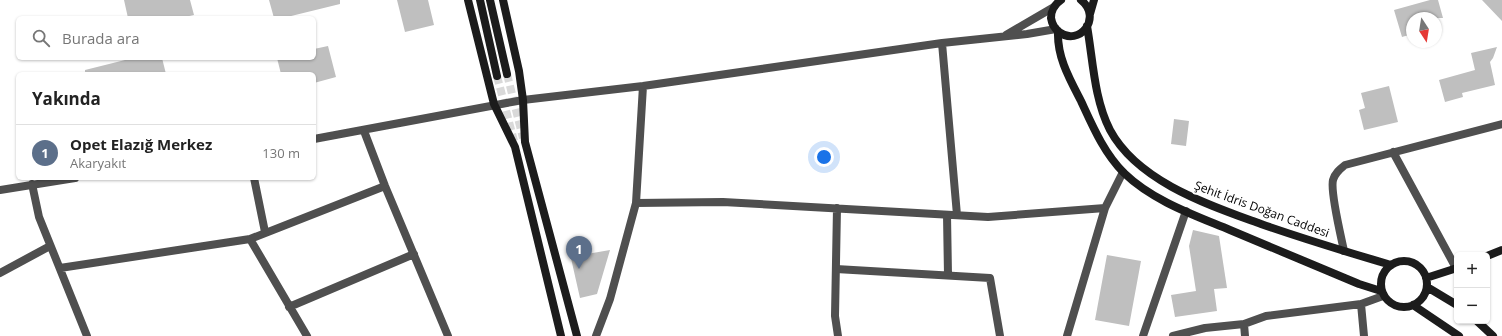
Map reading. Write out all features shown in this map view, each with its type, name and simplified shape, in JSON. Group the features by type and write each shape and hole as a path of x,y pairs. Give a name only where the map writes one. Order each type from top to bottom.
{"main road":[{"path":"468,0 494,104 515,147 561,336"},
{"path":"480,0 498,76"},
{"path":"490,0 507,74"},
{"path":"503,0 519,71 523,100 525,142 576,336"},
{"path":"1061,0 1054,7 1051,18 1057,30 1058,47 1062,63 1094,131 1123,172 1135,184 1149,193 1186,211 1382,293 1392,304 1398,307 1406,307 1420,301 1424,294 1426,283 1423,272 1418,266 1412,263 1398,262 1391,265 1382,276 1380,284 1382,293"},
{"path":"1081,0 1089,9 1090,15"},
{"path":"1057,30 1066,35 1072,36 1083,31 1087,26 1094,0"},
{"name":"Şehit İdris Doğan Caddesi","path":"1087,26 1096,84 1103,115 1110,130 1120,146 1162,181 1197,200 1301,238 1391,265"},
{"path":"1490,255 1502,250"},
{"path":"1426,283 1454,269"},
{"path":"1426,283 1454,303"},
{"path":"1413,305 1459,336"},
{"path":"1481,324 1493,336"}],"street":[{"path":"1004,36 1054,7"},
{"path":"316,139 364,131 494,104 643,86 942,44 1057,30"},
{"path":"942,44 957,215"},
{"path":"596,336 610,299 636,203 643,86"},
{"path":"1344,251 1332,191 1333,179 1338,170 1345,165 1502,124"},
{"path":"364,131 447,336"},
{"path":"1393,152 1454,263"},
{"path":"1067,336 1105,208 1123,172"},
{"path":"0,190 61,180"},
{"path":"254,180 265,232"},
{"path":"32,184 39,217 87,336"},
{"path":"60,268 250,239 385,186"},
{"path":"636,203 723,202 988,217 1105,208"},
{"path":"837,208 835,316 838,336"},
{"path":"1143,336 1186,211"},
{"path":"947,215 948,275"},
{"path":"250,239 307,336"},
{"path":"0,272 50,246"},
{"path":"290,307 414,254"},
{"path":"836,269 990,278 1000,336"},
{"path":"1173,336 1205,328 1244,324 1266,316 1361,304 1382,293"},
{"path":"1361,304 1364,336"},
{"path":"1244,324 1245,336"}],"building":[{"path":"124,0 190,0 194,15 189,16 128,16"},
{"path":"269,0 340,0 340,4 291,16 273,16"},
{"path":"397,0 428,0 434,25 405,32"},
{"path":"1430,0 1438,0 1441,12 1406,12 1406,36 1402,37 1394,10"},
{"path":"1482,0 1502,0 1502,21"},
{"path":"328,46 336,77 316,82 316,72 280,72 278,60 316,60 316,49"},
{"path":"1497,47 1490,62 1495,85 1462,93 1463,97 1445,102 1439,80 1475,70 1471,53"},
{"path":"125,60 162,60 166,72 85,72 85,70"},
{"path":"1389,86 1398,122 1364,130 1359,110 1365,108 1361,93"},
{"path":"1174,119 1189,121 1186,146 1171,144"},
{"path":"1193,230 1219,236 1227,288 1214,289 1217,311 1175,317 1171,295 1196,291 1189,246"},
{"path":"584,242 587,254 610,250 597,294 580,298 568,245"},
{"path":"1107,255 1141,261 1129,326 1095,320"}],"tunnel":[{"path":"507,74 523,138"},
{"path":"497,76 514,141"}],"place":[{"name":"Opet Elazığ Merkez","path":"579,269"}]}
